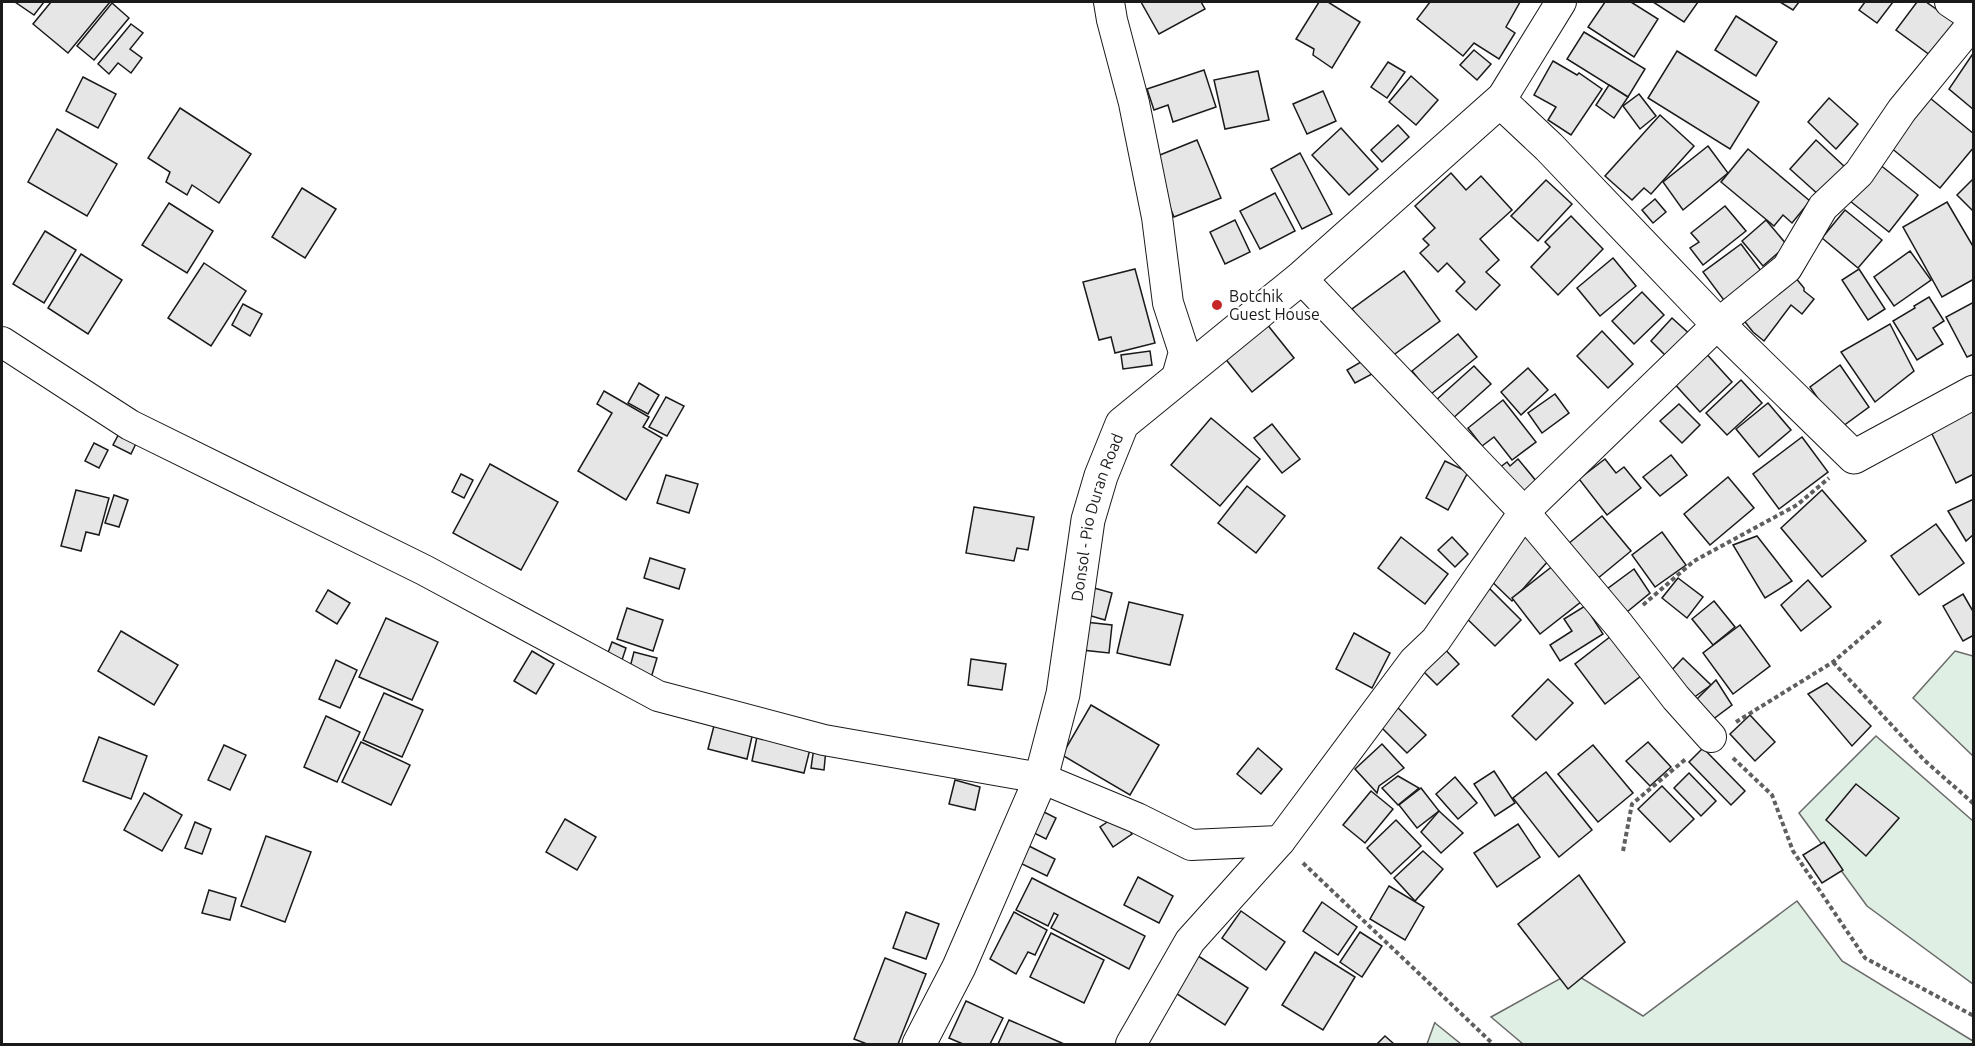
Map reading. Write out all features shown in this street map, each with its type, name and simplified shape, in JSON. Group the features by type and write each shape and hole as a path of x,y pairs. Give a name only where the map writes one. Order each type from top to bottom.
{"main road":[{"name":"Donsol - Pio Duran Road","path":"919,1044 959,967 1041,778 1062,694 1088,520 1101,476 1122,424 1301,278 1500,101"},
{"path":"1500,101 1549,147 1718,324 1854,457 1974,392"}],"street":[{"path":"1109,2 1134,103 1157,217 1168,303 1184,352 1177,377"},
{"path":"1500,101 1561,2"},
{"path":"1131,1044 1190,941 1280,841 1414,661 1436,640 1524,512 1718,324 1787,268 1823,207 1859,172 1902,110 1974,20 1950,2"},
{"path":"1301,278 1524,512 1619,625 1676,698 1711,737"},
{"path":"2,342 130,425 424,570 658,696 824,740 1041,778 1137,818 1191,845 1280,841"}],"path":[{"path":"1619,625 1694,561 1797,505 1854,457"},
{"path":"1833,662 1924,760 1974,804"},
{"path":"1711,737 1772,795 1793,851 1864,957 1974,1016"},
{"path":"1280,841 1493,1044"}],"green space":[{"path":"1955,651 1973,656 1973,756 1913,698"},
{"path":"1876,736 1973,821 1973,984 1867,906 1799,813"},
{"path":"1797,901 1842,961 1973,1041 1973,1044 1523,1044 1491,1017 1572,972 1643,1016"},
{"path":"1435,1023 1461,1044 1427,1044"}],"building":[{"path":"15,2 44,2 34,15"},
{"path":"51,2 110,2 68,53 33,24"},
{"path":"1141,2 1201,2 1205,9 1159,34"},
{"path":"1319,2 1328,2 1360,22 1332,68 1313,55 1314,49 1296,39"},
{"path":"1430,2 1520,2 1506,27 1515,33 1499,59 1474,43 1463,56 1417,19"},
{"path":"1605,2 1631,2 1658,19 1634,57 1588,27"},
{"path":"1653,2 1698,2 1684,22"},
{"path":"1780,2 1799,2 1793,10"},
{"path":"1865,2 1893,2 1877,23 1859,10"},
{"path":"1917,2 1926,2 1963,28 1938,61 1896,30"},
{"path":"112,3 129,18 94,60 77,46"},
{"path":"1736,16 1777,42 1756,76 1715,50"},
{"path":"131,24 143,33 130,49 142,58 131,73 118,63 109,74 98,64"},
{"path":"1584,32 1645,69 1628,97 1567,59"},
{"path":"1474,50 1491,64 1477,80 1460,65"},
{"path":"1677,51 1759,102 1730,149 1648,98"},
{"path":"1972,55 1974,56 1974,110 1949,89"},
{"path":"1553,61 1577,75 1579,73 1602,89 1571,135 1548,120 1556,107 1534,95"},
{"path":"1388,62 1405,72 1387,98 1371,87"},
{"path":"1204,70 1216,107 1173,122 1168,105 1154,110 1147,89"},
{"path":"1258,71 1269,120 1225,129 1214,80"},
{"path":"1411,76 1438,100 1416,125 1389,102"},
{"path":"83,77 116,94 98,128 66,111"},
{"path":"1609,85 1628,97 1614,118 1596,105"},
{"path":"1323,91 1336,121 1307,134 1293,104"},
{"path":"1639,94 1656,116 1640,129 1623,106"},
{"path":"1829,98 1858,124 1836,149 1808,122"},
{"path":"1930,98 1974,134 1974,147 1940,188 1890,147"},
{"path":"180,108 251,154 219,203 192,185 187,195 166,182 170,172 148,158"},
{"path":"1660,115 1694,146 1651,194 1644,188 1632,200 1605,176"},
{"path":"1398,125 1409,137 1382,162 1371,150"},
{"path":"1341,128 1378,169 1349,195 1312,155"},
{"path":"57,129 117,164 87,216 28,182"},
{"path":"1197,140 1221,198 1174,217 1150,159"},
{"path":"1816,140 1846,168 1820,196 1790,169"},
{"path":"1708,146 1728,173 1683,210 1663,182"},
{"path":"1748,149 1810,201 1792,223 1783,215 1774,226 1721,182"},
{"path":"1300,153 1332,214 1302,229 1271,169"},
{"path":"1879,164 1918,195 1889,232 1850,201"},
{"path":"1451,173 1466,190 1481,176 1512,210 1480,239 1499,260 1486,272 1500,285 1476,310 1456,291 1465,282 1447,263 1438,272 1420,253 1429,245 1423,239 1435,228 1415,206"},
{"path":"1974,178 1974,212 1957,195"},
{"path":"1546,180 1572,204 1538,241 1511,216"},
{"path":"302,188 336,209 305,258 272,237"},
{"path":"1275,193 1295,231 1260,249 1240,211"},
{"path":"1655,199 1666,212 1653,223 1642,210"},
{"path":"1947,202 1974,248 1974,279 1942,297 1903,227"},
{"path":"169,203 213,231 187,273 142,245"},
{"path":"1725,206 1746,231 1703,265 1690,248 1699,242 1691,233"},
{"path":"1845,210 1882,240 1858,268 1822,238"},
{"path":"1571,216 1603,249 1558,295 1531,267 1550,247 1545,242"},
{"path":"1235,220 1250,252 1225,264 1210,232"},
{"path":"1766,220 1787,245 1763,266 1742,241"},
{"path":"45,231 76,250 44,303 13,284"},
{"path":"1741,244 1767,279 1729,307 1703,272"},
{"path":"1910,251 1931,280 1894,306 1874,277"},
{"path":"81,254 122,280 88,334 48,308"},
{"path":"1613,258 1636,286 1600,316 1577,288"},
{"path":"204,263 246,291 211,346 168,318"},
{"path":"1135,269 1155,343 1115,353 1111,337 1099,340 1083,282"},
{"path":"1859,269 1885,309 1868,320 1842,280"},
{"path":"1404,271 1440,321 1388,359 1352,309"},
{"path":"1790,271 1804,291 1814,299 1802,314 1791,305 1764,341 1753,332 1738,313"},
{"path":"1642,292 1664,315 1634,344 1612,321"},
{"path":"1929,297 1944,321 1933,328 1943,344 1917,360 1893,321"},
{"path":"1974,302 1974,354 1967,357 1946,317"},
{"path":"243,304 262,314 250,336 232,325"},
{"path":"1672,318 1694,338 1666,356 1651,341"},
{"path":"1266,323 1294,358 1252,392 1224,357"},
{"path":"1890,324 1914,371 1875,402 1841,352"},
{"path":"1602,331 1633,364 1608,388 1577,356"},
{"path":"1458,334 1477,357 1431,394 1412,371"},
{"path":"1703,350 1732,382 1700,412 1671,380"},
{"path":"1150,351 1152,365 1123,369 1121,355"},
{"path":"1366,359 1374,373 1355,383 1347,370"},
{"path":"1840,365 1869,407 1839,429 1810,387"},
{"path":"1474,366 1491,384 1451,420 1435,401"},
{"path":"1528,368 1548,390 1521,415 1501,392"},
{"path":"1741,380 1762,403 1727,435 1706,413"},
{"path":"639,383 659,395 648,414 628,403"},
{"path":"604,391 649,417 643,427 662,438 626,500 578,471 612,413 597,404"},
{"path":"1555,394 1569,413 1542,433 1528,413"},
{"path":"666,397 684,406 667,436 649,427"},
{"path":"1503,400 1536,442 1512,460 1494,437 1482,446 1468,428"},
{"path":"1768,403 1791,430 1759,457 1736,429"},
{"path":"1679,404 1700,425 1682,443 1660,421"},
{"path":"1974,405 1974,474 1956,483 1932,434"},
{"path":"1211,418 1260,459 1220,506 1171,465"},
{"path":"1272,424 1300,459 1282,473 1254,438"},
{"path":"123,426 140,435 131,454 113,445"},
{"path":"1802,437 1828,472 1779,509 1753,474"},
{"path":"94,443 108,450 99,468 85,461"},
{"path":"1671,455 1687,475 1660,496 1643,477"},
{"path":"1518,459 1537,482 1518,498 1495,471 1507,462 1510,466"},
{"path":"1605,459 1616,473 1624,467 1641,488 1607,515 1579,479"},
{"path":"1445,461 1468,472 1448,510 1426,498"},
{"path":"490,464 558,502 521,570 453,533"},
{"path":"461,474 473,480 464,498 452,492"},
{"path":"666,475 698,484 689,513 657,503"},
{"path":"1728,477 1754,508 1710,545 1684,514"},
{"path":"1247,486 1285,516 1256,553 1218,523"},
{"path":"76,490 109,498 99,535 86,532 81,551 61,546"},
{"path":"1822,490 1866,541 1822,577 1781,528"},
{"path":"114,495 128,500 119,527 105,523"},
{"path":"1974,499 1974,534 1966,541 1948,511"},
{"path":"974,507 1034,517 1028,550 1017,548 1014,561 966,553"},
{"path":"1602,516 1631,551 1597,579 1568,544"},
{"path":"1936,524 1964,563 1919,595 1891,556"},
{"path":"1520,532 1550,559 1512,601 1483,573"},
{"path":"1662,532 1686,565 1655,587 1632,555"},
{"path":"1757,536 1792,581 1765,598 1733,545"},
{"path":"1401,537 1448,574 1425,604 1378,568"},
{"path":"1452,537 1468,554 1455,567 1438,550"},
{"path":"650,558 685,569 679,589 644,578"},
{"path":"1554,565 1582,601 1540,634 1512,598"},
{"path":"1634,569 1650,593 1622,616 1603,592"},
{"path":"1678,578 1703,597 1687,618 1662,598"},
{"path":"1808,580 1831,607 1801,631 1781,605"},
{"path":"1485,584 1521,620 1495,646 1459,611"},
{"path":"1087,586 1112,593 1105,620 1081,613"},
{"path":"328,590 350,603 337,624 316,611"},
{"path":"1963,594 1974,613 1974,635 1963,641 1943,606"},
{"path":"1714,601 1735,627 1713,645 1692,619"},
{"path":"1129,602 1183,615 1170,665 1117,653"},
{"path":"1585,606 1603,634 1560,661 1550,645 1572,631 1564,619"},
{"path":"627,608 663,620 653,651 617,639"},
{"path":"386,618 438,642 412,700 359,677"},
{"path":"1085,622 1112,625 1109,653 1082,650"},
{"path":"1740,625 1770,666 1733,694 1703,653"},
{"path":"121,631 178,665 154,705 98,671"},
{"path":"1354,633 1390,653 1372,688 1336,669"},
{"path":"1615,633 1646,672 1605,704 1575,664"},
{"path":"1437,641 1459,664 1437,685 1414,662"},
{"path":"612,642 626,648 621,663 606,658"},
{"path":"532,651 554,664 536,694 514,681"},
{"path":"634,652 657,658 651,678 629,671"},
{"path":"1683,658 1711,685 1689,701 1669,673"},
{"path":"971,659 1006,664 1002,690 968,685"},
{"path":"336,660 357,670 340,708 319,699"},
{"path":"1548,679 1573,703 1536,740 1512,716"},
{"path":"1716,680 1732,705 1708,723 1693,703"},
{"path":"1827,683 1871,726 1852,746 1808,694"},
{"path":"384,693 423,710 402,757 363,740"},
{"path":"1394,704 1426,735 1407,753 1376,722"},
{"path":"1091,705 1159,745 1130,795 1062,755"},
{"path":"1750,715 1775,742 1755,761 1730,734"},
{"path":"326,716 360,732 337,782 304,767"},
{"path":"715,722 753,732 747,759 708,749"},
{"path":"758,732 811,745 804,773 752,761"},
{"path":"99,737 147,756 131,799 83,781"},
{"path":"361,742 410,765 391,805 342,782"},
{"path":"1648,742 1671,767 1650,786 1626,761"},
{"path":"1382,744 1404,768 1379,786 1377,793 1355,769"},
{"path":"224,745 246,755 230,790 208,780"},
{"path":"1593,745 1633,793 1598,822 1558,774"},
{"path":"814,747 826,749 824,770 811,768"},
{"path":"1258,748 1282,769 1261,794 1237,774"},
{"path":"1703,748 1745,791 1731,805 1689,762"},
{"path":"1494,771 1515,803 1495,816 1474,784"},
{"path":"1546,772 1592,830 1559,857 1513,798"},
{"path":"1689,773 1716,801 1701,816 1674,788"},
{"path":"1398,776 1419,788 1398,805 1382,788"},
{"path":"1455,777 1477,803 1458,819 1436,794"},
{"path":"955,780 980,787 975,810 949,804"},
{"path":"1856,784 1899,818 1866,856 1826,820"},
{"path":"1662,786 1694,819 1670,842 1638,809"},
{"path":"1421,788 1439,811 1417,828 1399,805"},
{"path":"1371,791 1393,809 1365,843 1343,825"},
{"path":"144,793 182,815 162,851 124,830"},
{"path":"1040,810 1056,818 1046,839 1030,831"},
{"path":"1439,811 1463,833 1441,853 1421,832"},
{"path":"1119,814 1132,834 1113,847 1100,827"},
{"path":"565,819 596,837 577,870 546,852"},
{"path":"1396,820 1421,846 1391,874 1367,848"},
{"path":"195,822 211,829 202,854 185,848"},
{"path":"1518,824 1540,857 1497,887 1474,853"},
{"path":"266,836 311,852 285,922 241,906"},
{"path":"1824,842 1843,870 1822,883 1803,855"},
{"path":"1029,846 1055,859 1047,876 1020,863"},
{"path":"1423,851 1443,869 1415,901 1394,878"},
{"path":"1579,875 1625,942 1568,989 1518,924"},
{"path":"1138,877 1173,896 1159,923 1124,905"},
{"path":"1032,878 1145,936 1129,969 1051,928 1058,915 1054,913 1048,926 1016,910"},
{"path":"1389,886 1424,907 1405,940 1370,919"},
{"path":"209,890 236,898 230,920 202,913"},
{"path":"1322,902 1357,927 1338,955 1303,931"},
{"path":"1241,911 1285,942 1266,970 1222,938"},
{"path":"906,912 939,924 926,959 893,948"},
{"path":"1014,912 1047,930 1035,955 1028,952 1016,974 990,959"},
{"path":"1360,932 1382,946 1362,977 1340,962"},
{"path":"1051,933 1104,960 1084,1003 1030,977"},
{"path":"1315,952 1355,977 1323,1030 1282,1005"},
{"path":"1195,954 1248,988 1225,1025 1171,990"},
{"path":"885,958 926,974 898,1044 867,1044 854,1039"},
{"path":"966,1001 1003,1018 990,1044 963,1044 949,1038"},
{"path":"1009,1020 1064,1044 998,1044"},
{"path":"1385,1036 1394,1044 1377,1044"}],"place":[{"name":"Botchik Guest House","path":"1217,305"}]}
